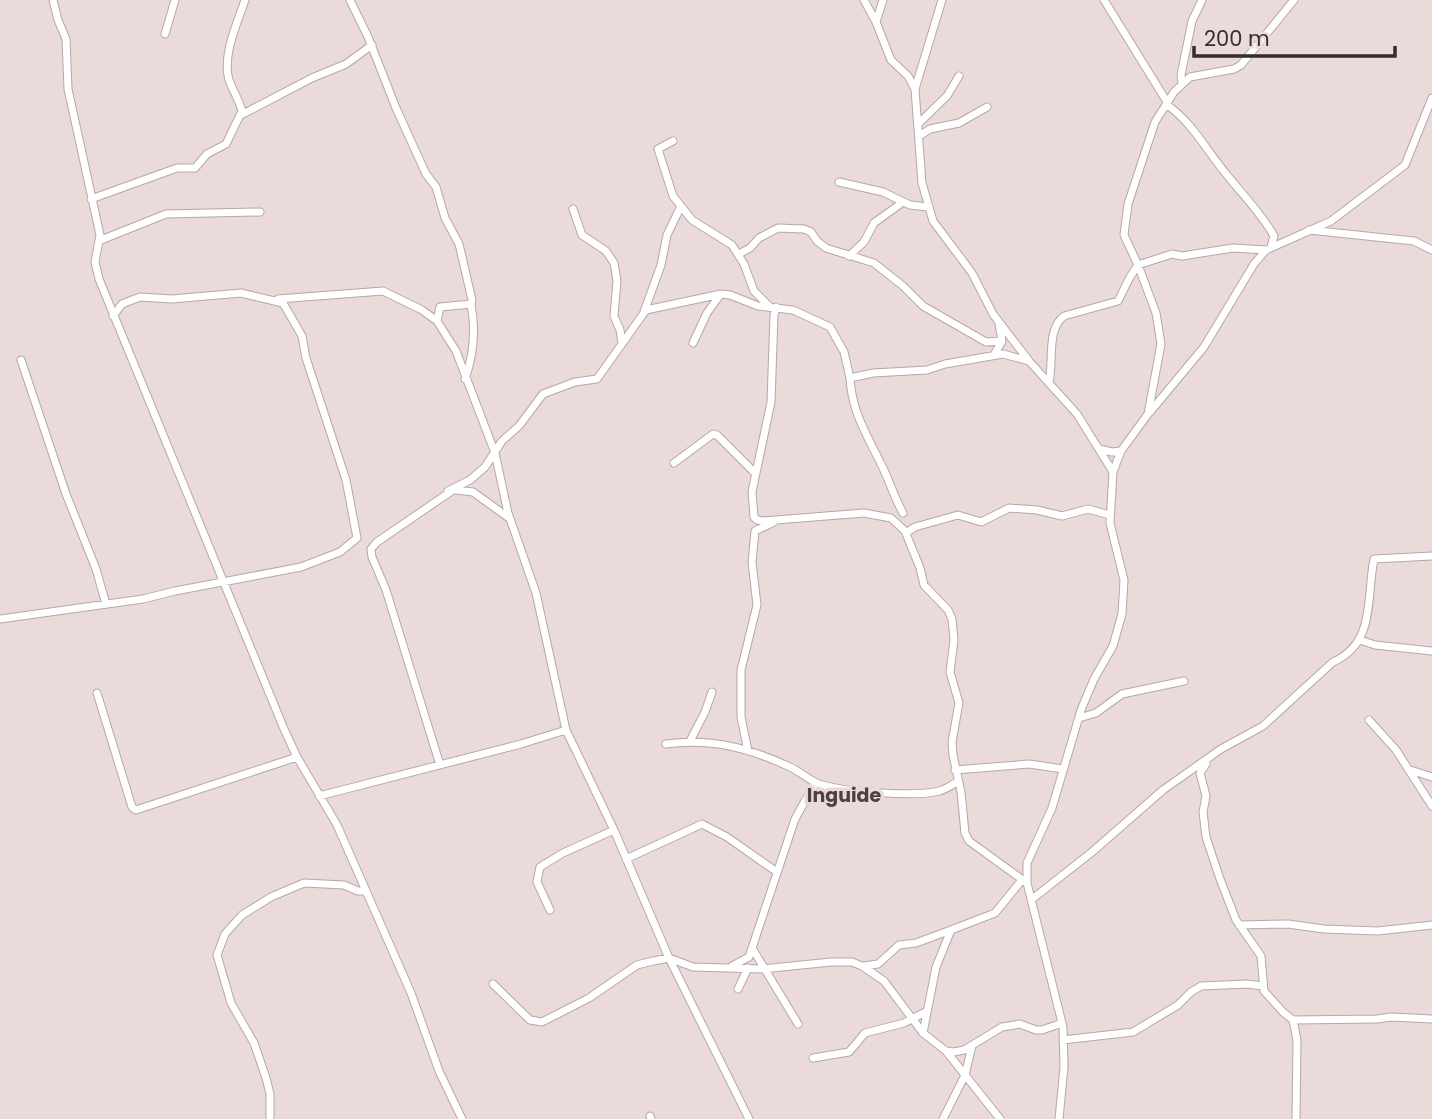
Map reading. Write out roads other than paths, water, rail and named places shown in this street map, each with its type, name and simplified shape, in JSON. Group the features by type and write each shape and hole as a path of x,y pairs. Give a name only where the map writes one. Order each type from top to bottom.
{"street":[{"path":"53,0 66,39 68,89 101,240 96,268 113,316 297,757 337,825 411,993 439,1071 462,1119"},
{"path":"164,34 175,0"},
{"path":"91,200 177,168 195,168 207,154 226,144 242,108 229,80 227,64 245,0"},
{"path":"350,0 372,45 396,108 426,174 438,193 445,218 459,244 472,300 473,317 473,356 466,379"},
{"path":"863,0 876,22 891,60 908,76 915,89"},
{"path":"876,22 883,0"},
{"path":"942,0 915,89 922,183 928,207 938,229 968,267 998,320 1029,361 1077,414 1112,472"},
{"path":"1104,0 1166,103 1194,127 1221,168 1255,207 1275,236 1269,249"},
{"path":"1182,83 1181,75 1191,26 1202,0"},
{"path":"1148,414 1161,344 1156,313 1139,265 1126,243 1123,229 1151,131 1166,103 1182,83 1192,76 1238,67 1294,0"},
{"path":"241,115 312,78 346,64 372,45"},
{"path":"918,124 947,96 959,76"},
{"path":"1059,1119 1064,1068 1062,1023 1024,882 1030,853 1048,820 1079,718 1094,679 1113,646 1124,603 1124,580 1111,528 1112,472 1121,451 1148,414 1204,347 1254,264 1269,249 1337,216 1405,166 1432,98"},
{"path":"919,136 926,130 959,123 987,107"},
{"path":"673,141 659,148 658,152 670,191 692,220 710,233 722,237 739,254 753,289 773,307 771,402 752,492 754,517 758,520 778,520 864,513 891,518 906,533 924,586 951,614 954,640 950,672 959,703 953,742 955,770 967,837 1024,882"},
{"path":"839,183 866,187 909,205 928,207"},
{"path":"849,256 864,242 874,223 903,202"},
{"path":"510,518 473,492 463,489 448,491 470,480 485,467 502,441 519,426 541,396 575,382 596,380 644,312 661,265 667,235 681,206"},
{"path":"573,209 582,234 606,251 614,263 617,281 614,316 622,342"},
{"path":"101,240 166,214 260,212"},
{"path":"739,254 763,235 783,226 808,230 821,246 874,263 923,306 986,342 1002,341"},
{"path":"1308,230 1432,241"},
{"path":"1414,241 1432,250"},
{"path":"1049,382 1053,363 1053,334 1057,322 1064,316 1118,301 1139,265 1169,255 1182,256 1220,249 1269,249"},
{"path":"274,299 383,292 422,310 437,321 456,351 495,453 510,518 536,593 566,730 614,830 669,958 749,1119"},
{"path":"0,619 143,599 313,563 340,552 357,538 346,480 306,358 303,339 283,303 241,293 172,299 140,298 122,304 113,316"},
{"path":"644,312 721,294 745,302 799,312 832,329 844,352 856,416 881,463 892,495 904,513"},
{"path":"693,343 707,313 721,294"},
{"path":"422,310 471,304"},
{"path":"437,321 440,307"},
{"path":"994,355 1002,341 998,320"},
{"path":"850,379 883,372 928,370 994,355 1029,361"},
{"path":"21,359 106,604"},
{"path":"674,463 713,433 755,472"},
{"path":"1099,449 1121,451"},
{"path":"440,765 371,548 454,490"},
{"path":"906,533 915,527 958,515 981,522 1009,508 1037,510 1062,516 1088,509 1110,515"},
{"path":"748,751 741,718 741,670 757,606 752,562 755,531 778,520"},
{"path":"1031,900 1092,852 1150,800 1209,758 1263,726 1333,662 1346,656 1360,640 1366,621 1374,559 1432,556"},
{"path":"1360,640 1375,645 1432,651"},
{"path":"1079,718 1096,713 1122,694 1184,681"},
{"path":"690,741 712,692"},
{"path":"97,693 132,807 136,810 297,757"},
{"path":"1369,720 1380,730 1432,806"},
{"path":"319,796 522,744 566,730"},
{"path":"666,744 708,741 748,751 797,770 815,783 861,791 926,793 948,788 958,781"},
{"path":"1209,758 1200,773 1206,796 1203,812 1206,837 1239,925 1261,956 1262,986 1274,1003 1293,1020 1297,1040 1296,1119"},
{"path":"955,770 1029,764 1063,769"},
{"path":"1410,771 1432,777"},
{"path":"728,967 749,957 795,819 815,783"},
{"path":"626,859 702,824 727,837 777,873"},
{"path":"550,910 537,882 540,867 563,853 614,830"},
{"path":"336,886 355,869"},
{"path":"862,965 878,964 899,945 925,940 995,913 1024,882"},
{"path":"270,1119 270,1094 266,1078 254,1043 232,1003 217,955 219,948 225,934 242,915 271,897 304,883 344,885 365,891"},
{"path":"1239,925 1288,925 1378,931 1432,925"},
{"path":"923,1033 936,967 951,930"},
{"path":"752,948 798,1024"},
{"path":"493,985 530,1020 542,1022 589,998 637,965 669,958 693,967 762,968 831,961 852,962 862,965 884,981 923,1033 946,1051 1000,1119"},
{"path":"738,989 748,968"},
{"path":"1063,1040 1133,1032 1178,1005 1201,986 1262,986"},
{"path":"813,1058 849,1052 865,1033 904,1023 927,1011"},
{"path":"1293,1020 1432,1018"},
{"path":"946,1051 954,1052 972,1046 1002,1027 1020,1024 1042,1030 1062,1023"},
{"path":"943,1119 965,1075 972,1046"}],"district":[{"name":"Inguide","path":"844,795"}]}
